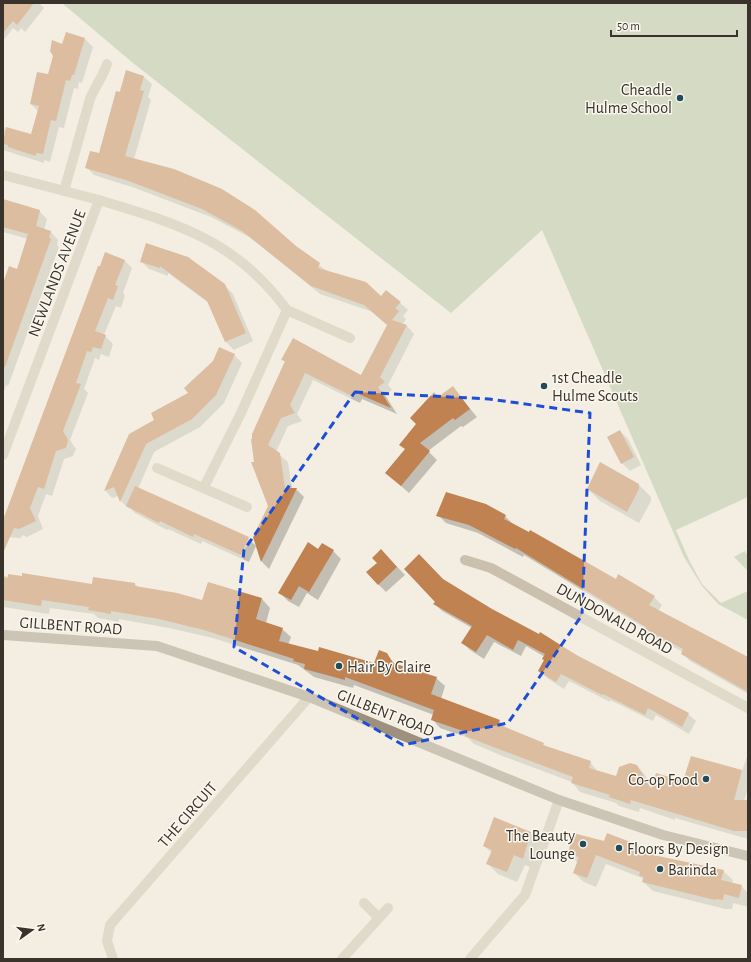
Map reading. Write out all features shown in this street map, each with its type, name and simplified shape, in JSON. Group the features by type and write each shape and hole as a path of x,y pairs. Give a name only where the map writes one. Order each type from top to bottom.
{"street":[{"path":"64,190 90,99 97,84 104,76 107,64"},
{"path":"3,175 99,200"},
{"name":"NEWLANDS AVENUE","path":"3,455 99,200 165,220 200,234 221,246 275,293 286,310"},
{"path":"204,487 241,413 286,310 350,338"},
{"path":"157,468 204,487 247,507"},
{"name":"DUNDONALD ROAD","path":"466,560 497,572 748,708"},
{"name":"GILLBENT ROAD","path":"3,635 156,646 309,697 559,800 663,835 748,856"},
{"name":"THE CIRCUIT","path":"113,959 107,941 110,925 309,697"},
{"path":"470,959 525,895 559,800"},
{"path":"364,903 379,918"},
{"path":"342,959 388,908"}],"highlighted area":[{"path":"355,392 489,399 590,413 582,615 508,723 403,745 234,647 244,550"}],"green space":[{"path":"62,3 748,3 748,497 676,530 689,560 702,584 721,603 748,591 748,620 718,604 702,586 684,557 542,230 451,313 133,63"},
{"path":"745,551 748,556 748,571 734,557"}],"building":[{"path":"3,3 34,3 17,25 13,21 3,33"},
{"path":"66,32 85,38 74,75 72,75 70,81 66,80 56,121 51,120 43,154 36,153 36,156 8,147 8,145 3,144 6,127 31,134 39,106 30,104 37,72 48,74 53,56 50,51 52,40 62,44"},
{"path":"126,70 144,76 140,90 144,91 125,156 174,169 222,189 255,210 296,246 320,263 318,268 366,282 381,296 386,290 401,302 395,308 399,311 392,320 407,325 380,377 385,382 378,387 391,408 354,392 352,396 305,373 290,405 295,413 281,418 268,445 280,453 285,488 297,488 261,562 253,537 268,506 251,462 254,462 251,439 285,361 281,360 293,338 361,375 387,325 364,305 311,286 242,231 202,209 126,180 85,168 90,151 99,153 116,91 120,92"},
{"path":"3,199 40,210 36,226 51,231 49,237 51,239 5,367 3,367 3,283 9,266 17,269 28,234 3,227"},
{"path":"146,243 188,257 225,284 246,333 225,342 207,301 160,266 160,268 140,262"},
{"path":"105,252 125,260 115,285 118,286 113,300 108,298 95,331 106,335 101,349 93,347 91,352 87,351 76,383 81,384 63,431 68,440 66,448 56,451 44,489 38,487 30,508 36,521 19,529 14,528 3,553 3,520 98,266 100,266"},
{"path":"219,347 235,354 216,395 192,419 146,444 120,502 114,487 104,491 129,434 154,420 151,413 188,393 184,388 213,361"},
{"path":"453,386 470,409 455,420 453,418 420,443 430,451 401,486 385,473 405,449 399,445 416,424 410,418 434,392 438,397"},
{"path":"620,430 634,457 621,464 607,437"},
{"path":"600,462 639,484 639,489 627,512 587,489"},
{"path":"135,486 249,537 241,555 194,534 193,537 160,521 159,523 126,506"},
{"path":"446,492 486,504 506,515 504,519 529,532 530,530 616,579 618,574 655,596 649,605 748,657 748,692 681,654 683,649 645,629 646,627 516,548 515,549 469,525 436,516"},
{"path":"308,542 318,549 322,543 334,550 309,592 299,586 291,600 278,593"},
{"path":"381,549 397,567 378,585 366,572 377,563 372,558"},
{"path":"419,554 443,579 492,609 539,634 540,632 578,656 689,713 682,727 648,708 645,715 561,674 556,682 538,671 544,660 542,659 545,654 518,640 513,650 487,635 476,652 461,643 472,626 433,604 435,602 404,569"},
{"path":"22,573 92,584 93,577 135,583 135,586 177,593 202,600 208,582 262,598 256,619 283,628 279,641 318,651 319,647 374,663 379,650 387,653 393,663 437,677 431,694 500,720 498,724 544,743 543,745 591,761 589,768 616,776 619,767 630,763 637,765 651,789 656,773 683,781 691,756 742,770 734,800 748,800 748,831 734,831 631,800 630,804 609,797 610,795 571,783 573,777 465,736 466,732 431,720 434,710 345,677 345,680 304,669 305,664 293,661 294,659 204,630 159,619 111,611 111,614 88,610 89,607 42,600 41,606 3,600 3,577 8,578 8,574 22,576"},
{"path":"494,817 531,832 523,859 514,855 507,872 486,864 492,850 483,846"},
{"path":"573,833 604,841 607,833 633,843 630,850 724,870 721,880 742,885 739,898 724,894 723,900 715,900 642,882 644,877 639,876 640,872 596,855 587,878 573,873 579,857 568,854"}],"place":[{"name":"Cheadle Hulme School","path":"680,98"},
{"name":"1st Cheadle Hulme Scouts","path":"544,386"},
{"name":"Hair By Claire","path":"339,666"},
{"name":"Co-op Food","path":"706,779"},
{"name":"The Beauty Lounge","path":"583,844"},
{"name":"Floors By Design","path":"619,848"},
{"name":"Barinda","path":"660,869"}]}
